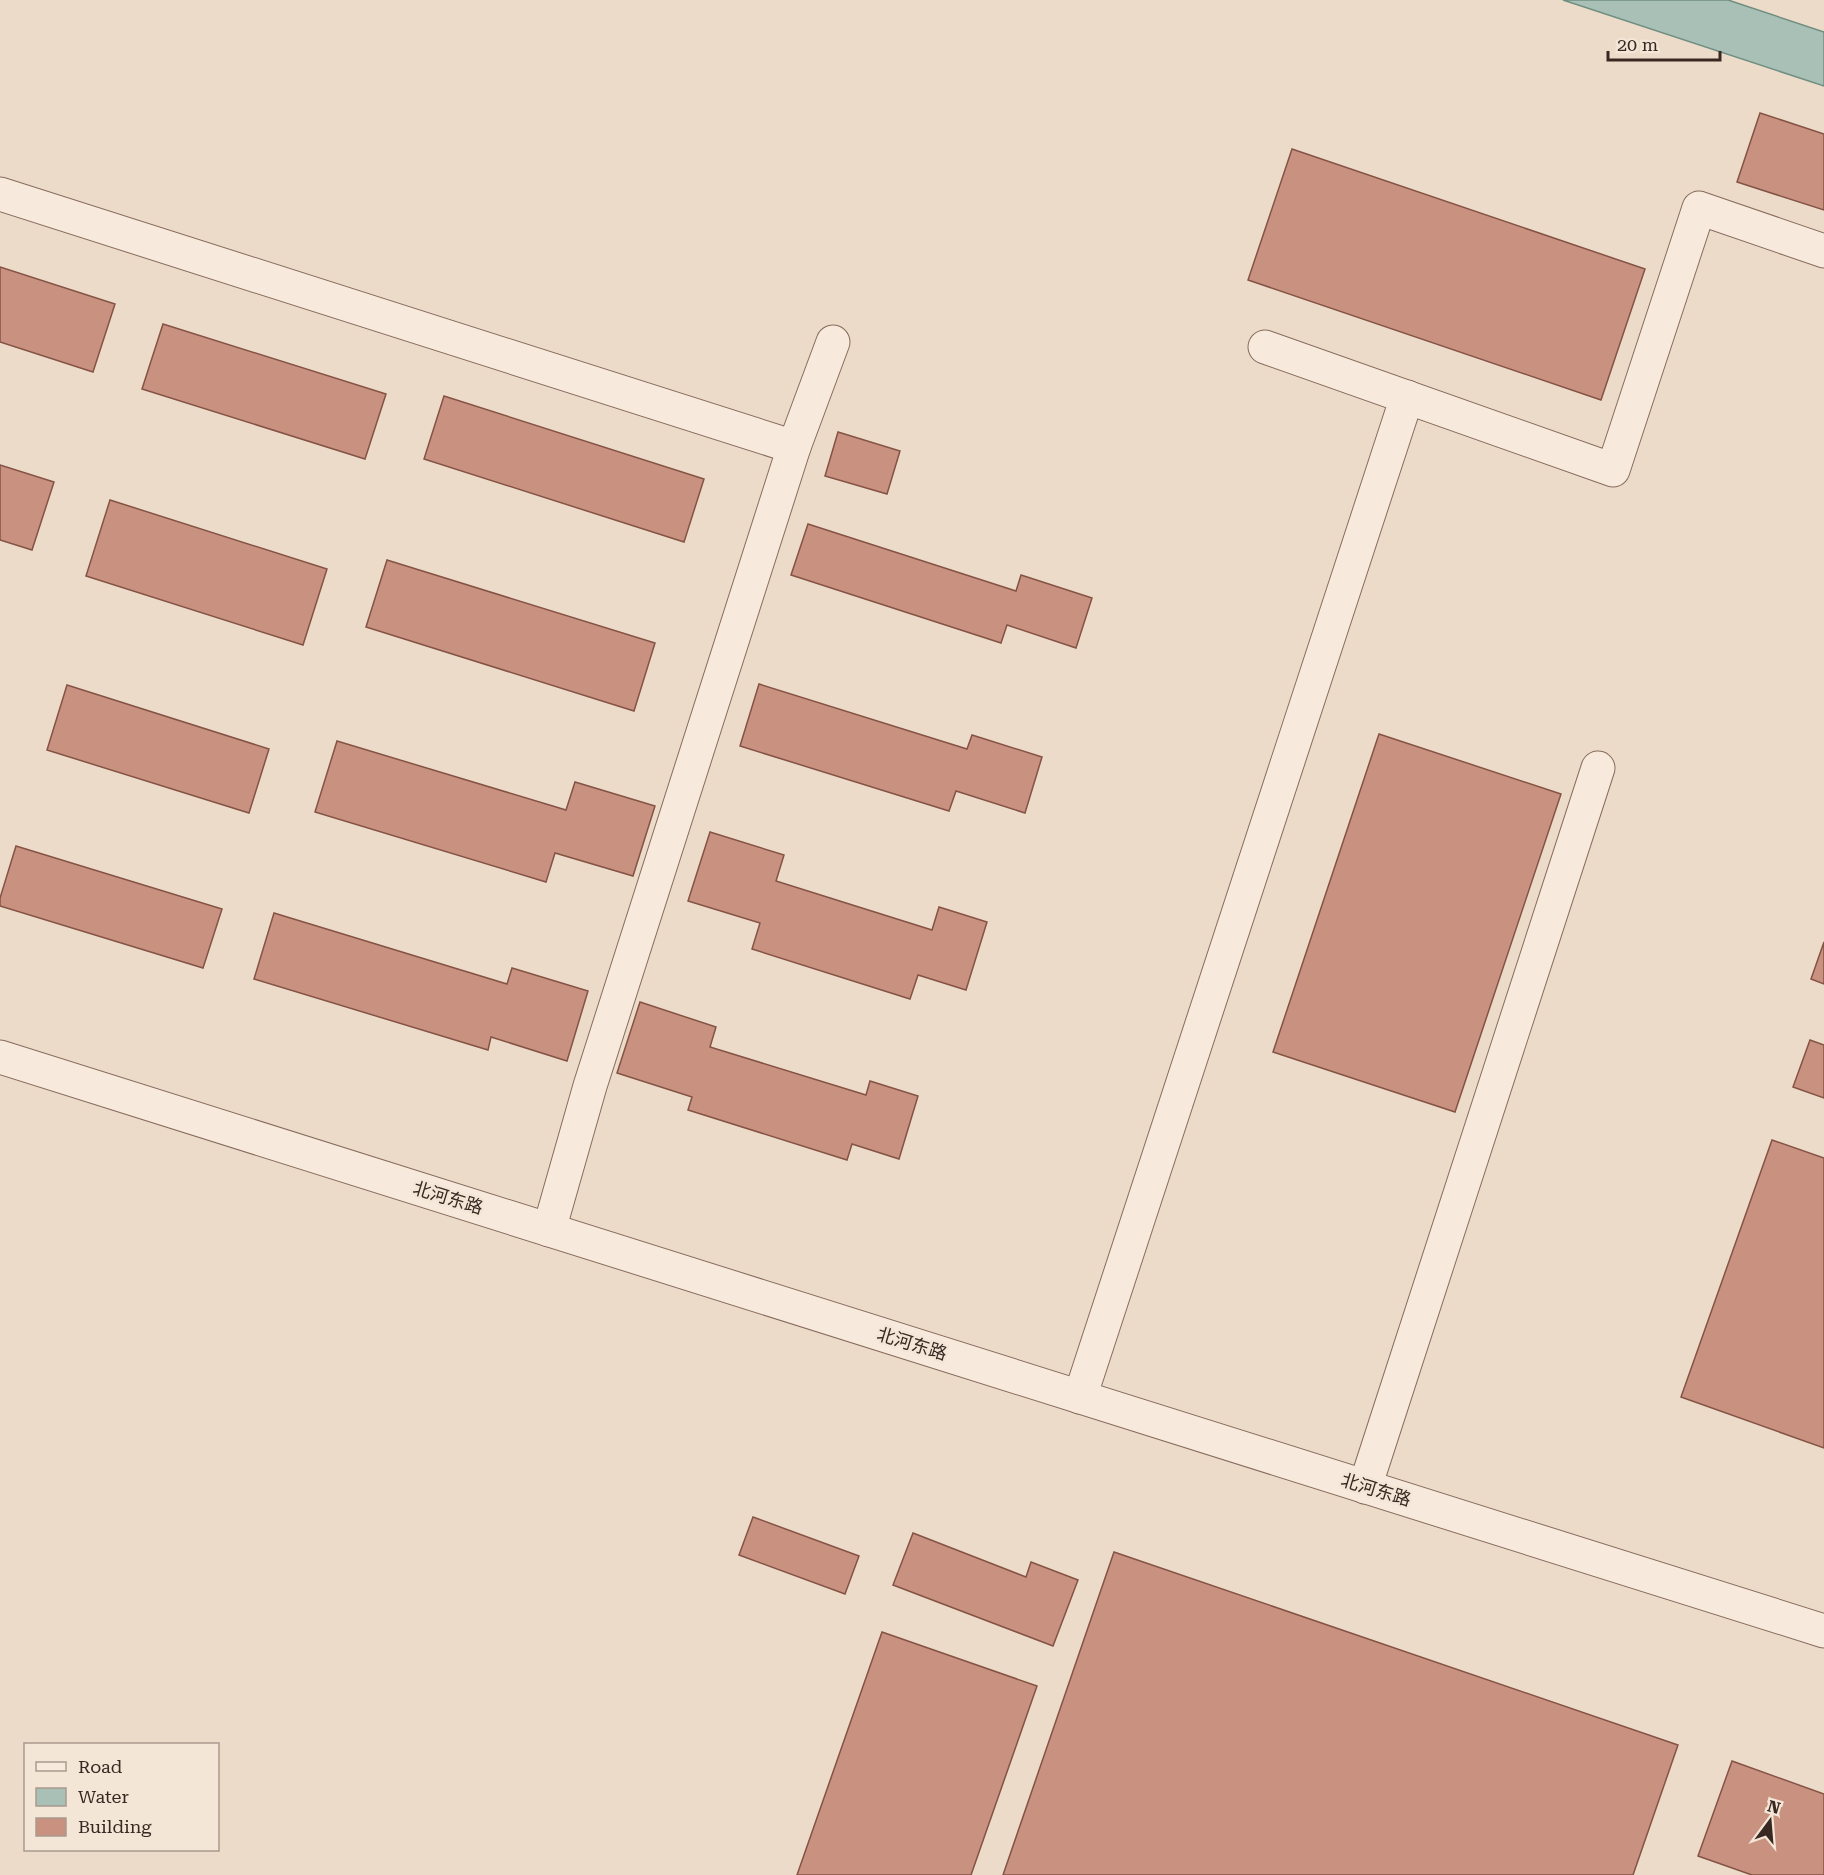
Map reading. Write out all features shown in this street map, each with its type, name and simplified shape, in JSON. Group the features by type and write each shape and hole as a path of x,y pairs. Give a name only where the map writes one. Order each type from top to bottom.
{"street":[{"path":"0,194 794,447"},
{"path":"1265,347 1613,470 1699,208 1824,251"},
{"path":"549,1230 590,1086 794,447 833,342"},
{"path":"1080,1397 1407,397"},
{"path":"1365,1487 1598,768"},
{"name":"北河东路","path":"0,1057 1824,1631"}],"water":[{"path":"1563,0 1728,0 1824,32 1824,86"}],"building":[{"path":"1760,113 1824,134 1824,210 1737,182"},
{"path":"1292,149 1645,269 1601,400 1248,280"},
{"path":"0,267 115,304 93,372 0,342"},
{"path":"163,324 386,394 365,459 142,389"},
{"path":"444,396 704,479 684,542 424,459"},
{"path":"838,432 900,451 887,494 825,476"},
{"path":"0,465 54,482 32,550 0,540"},
{"path":"110,500 327,569 303,645 86,576"},
{"path":"808,524 1016,591 1021,575 1092,598 1076,648 1007,625 1001,643 791,575"},
{"path":"387,560 655,643 634,711 366,627"},
{"path":"759,684 967,749 972,735 1042,757 1025,813 956,791 949,811 740,746"},
{"path":"67,685 269,749 249,813 47,750"},
{"path":"1379,734 1561,794 1455,1112 1273,1052"},
{"path":"337,741 566,810 575,782 655,806 633,876 555,853 546,882 315,812"},
{"path":"710,832 784,855 776,881 932,930 939,907 987,922 966,990 918,975 910,999 752,949 760,923 688,901"},
{"path":"16,846 222,909 203,968 0,906 0,898"},
{"path":"274,913 507,984 512,968 588,991 567,1061 491,1037 488,1050 254,979"},
{"path":"1824,942 1824,984 1811,979"},
{"path":"640,1002 716,1027 710,1047 866,1095 870,1081 918,1096 899,1159 852,1144 847,1160 688,1110 692,1097 617,1073"},
{"path":"1810,1040 1824,1045 1824,1098 1793,1087"},
{"path":"1772,1140 1824,1158 1824,1448 1681,1397"},
{"path":"753,1517 859,1556 845,1594 739,1555"},
{"path":"913,1533 1026,1577 1031,1562 1078,1580 1053,1646 893,1585"},
{"path":"1114,1552 1678,1745 1633,1875 1003,1875"},
{"path":"882,1632 1037,1686 971,1875 797,1875"},
{"path":"1732,1761 1824,1794 1824,1875 1752,1875 1698,1856"}]}
